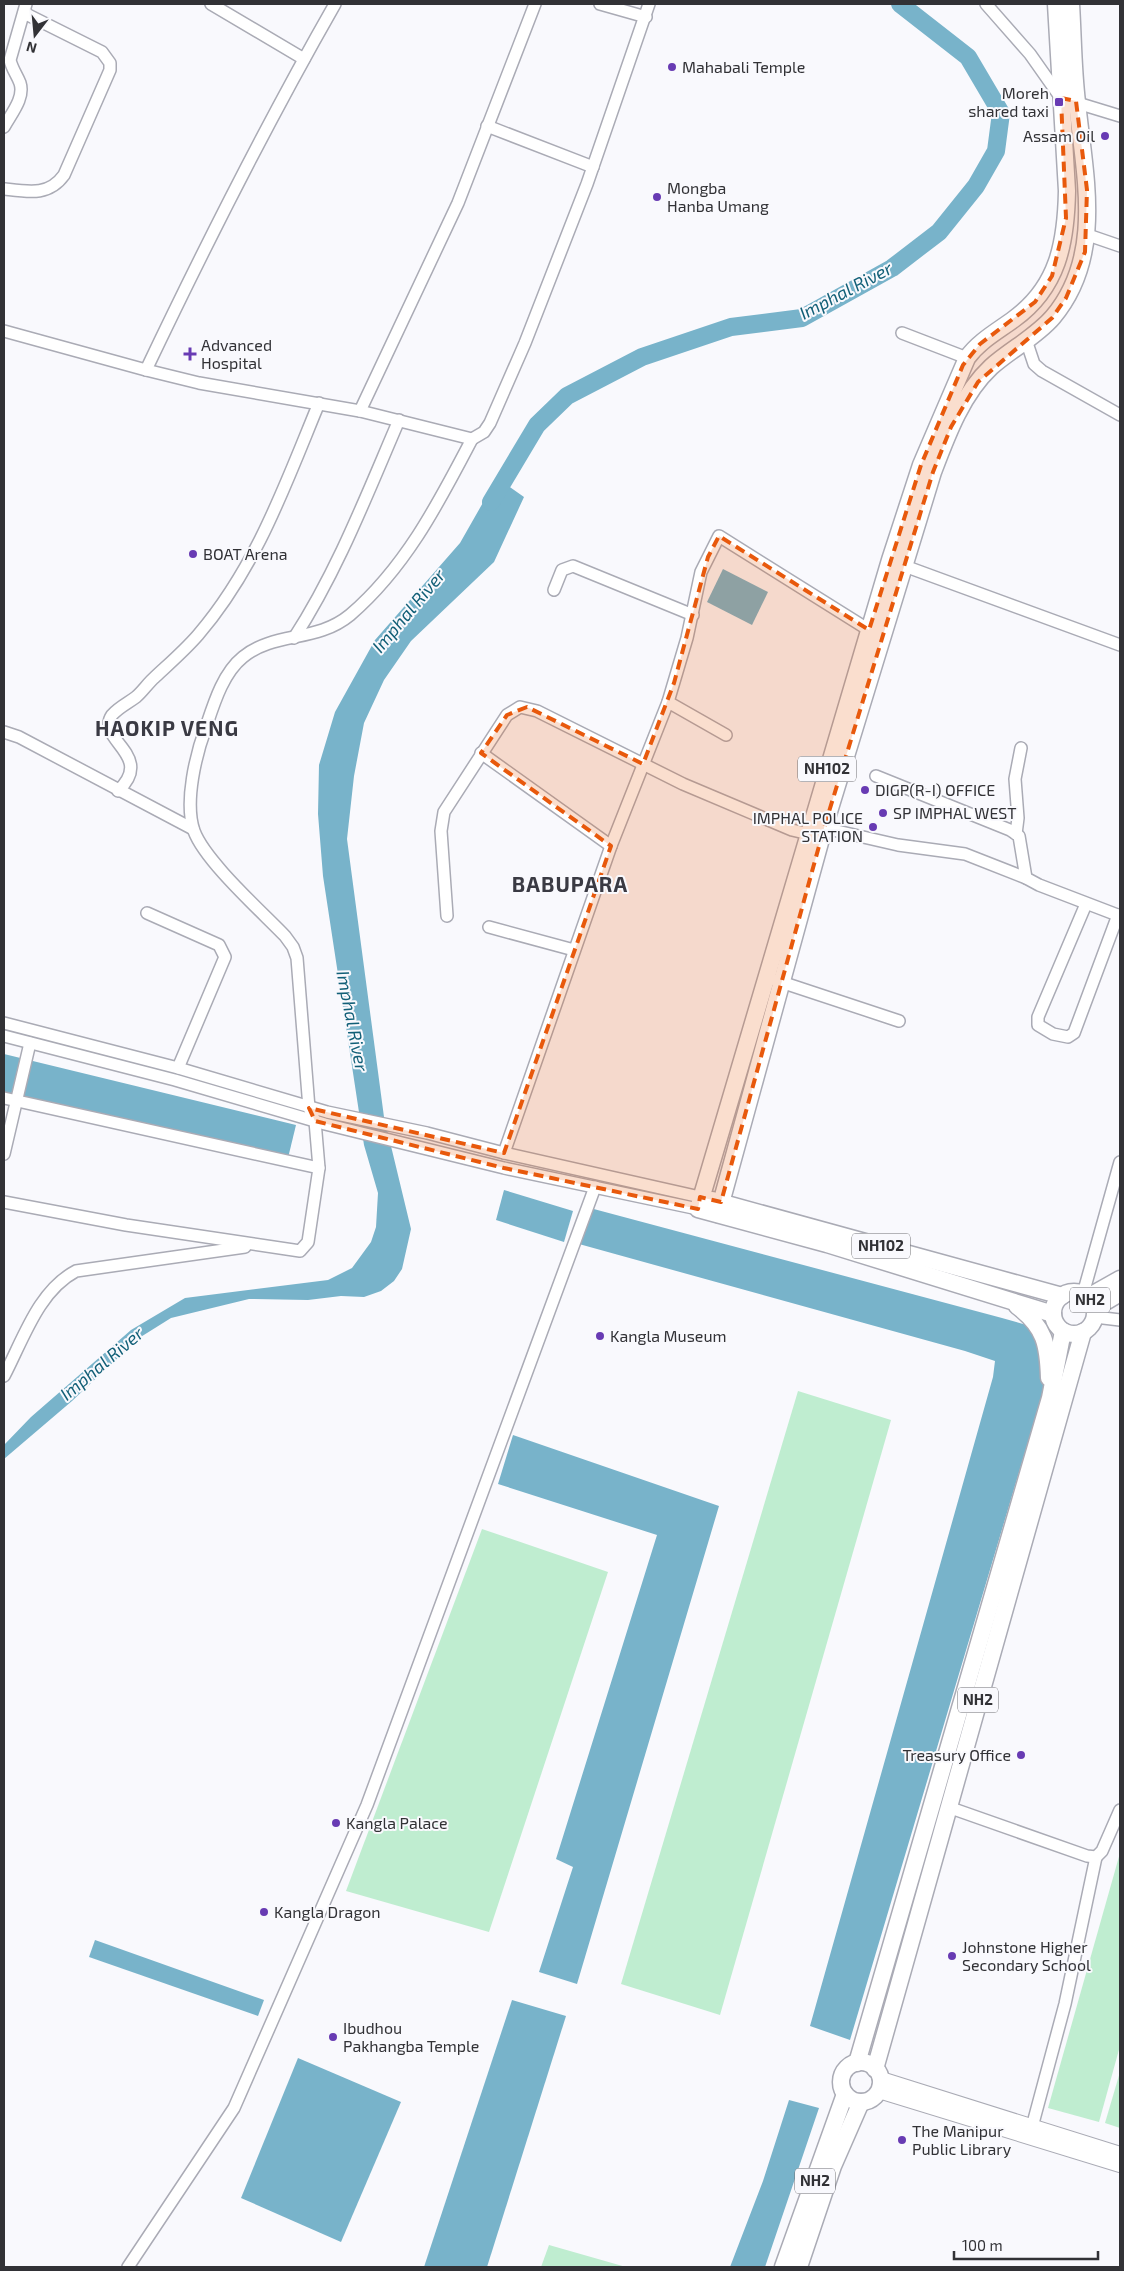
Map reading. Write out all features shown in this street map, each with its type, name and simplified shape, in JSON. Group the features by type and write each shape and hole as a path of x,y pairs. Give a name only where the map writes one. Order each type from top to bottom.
{"highway":[{"name":"NH102","path":"816,831 869,630 960,408 990,368 1052,318 1066,298 1079,267 1088,235 1087,190 1068,100 1056,4"},
{"name":"NH102","path":"719,1208 755,1074 774,979 896,563 921,465 967,358 980,344 1035,302 1046,288 1057,263 1067,209 1066,166 1071,4"},
{"name":"NH102","path":"774,979 738,1069 699,1203 1062,1296"},
{"path":"738,1069 755,1074"},
{"name":"NH102","path":"719,1208 1053,1314"},
{"name":"NH2","path":"1090,1304 1120,1279"},
{"name":"NH2","path":"1090,1304 1093,1323 1083,1332 1076,1334 1064,1331 1058,1326 1053,1314 1057,1301 1062,1296 1069,1293 1090,1304 1120,1293"},
{"path":"1010,1301 1032,1318 1045,1338 1048,1353 1050,1398"},
{"name":"NH2","path":"783,2267 845,2094 841,2082 842,2076 850,2066 857,2063 1050,1398 1064,1331"},
{"name":"NH2","path":"878,2079 948,1807 1083,1332"},
{"path":"845,2094 855,2101 861,2102 872,2099 878,2079 870,2064 857,2063"},
{"name":"NH2","path":"799,2267 833,2166 861,2102"}],"main road":[{"path":"878,2079 964,2111 1120,2164"},
{"path":"964,2111 1032,2127 1120,2154"}],"street":[{"path":"211,4 304,59"},
{"path":"146,370 195,267 304,59 335,4"},
{"path":"360,411 458,203 535,4"},
{"path":"600,4 646,17"},
{"path":"4,331 146,370 199,382 360,411 472,438 478,437 490,423 525,343 593,167 649,4"},
{"path":"986,4 1068,100 1120,116"},
{"path":"4,127 20,95 19,81 11,68 10,60 25,9 102,52 110,63 110,70 64,174 58,182 44,190 31,192 4,189"},
{"path":"487,126 593,167"},
{"path":"1088,235 1120,246"},
{"path":"902,334 967,358"},
{"path":"1026,340 1034,364 1042,371 1120,415"},
{"path":"118,791 130,777 132,767 128,755 110,730 110,719 179,655 229,595 251,560 270,520 319,403"},
{"path":"294,638 315,605 340,557 399,420"},
{"path":"309,1108 299,974 293,947 203,849 193,829 192,785 197,760 211,710 233,666 263,645 322,632 336,626 364,602 411,547 440,500 472,438"},
{"path":"504,1153 611,846 668,702 693,615 702,572 719,536 869,630"},
{"path":"896,563 1120,645"},
{"path":"554,590 562,570 568,566 573,566 693,615"},
{"path":"668,702 726,734"},
{"path":"446,916 440,831 442,820 449,802 508,715 514,709 527,707 643,764 764,820 898,845 964,854 1119,916 1074,1033 1068,1038 1053,1034 1038,1025 1038,1017 1086,904"},
{"path":"4,732 44,750 118,791 193,829"},
{"path":"1016,834 1018,818 1015,779 1022,748"},
{"path":"481,753 611,846"},
{"path":"876,776 1019,836 1026,878"},
{"path":"147,913 220,945 225,957 178,1068"},
{"path":"489,926 574,950"},
{"path":"774,979 899,1021"},
{"path":"4,1023 178,1068 309,1108 322,1119 427,1133 699,1203"},
{"path":"4,1036 504,1168 595,1187 699,1203"},
{"path":"4,1154 30,1043"},
{"path":"4,1098 319,1168"},
{"path":"4,1202 126,1225 296,1251 305,1248 308,1242 319,1168 322,1119"},
{"path":"1120,1162 1090,1304 1120,1320"},
{"path":"128,2267 234,2108 367,1805 595,1187"},
{"path":"4,1376 45,1297 60,1281 76,1271 258,1246"},
{"path":"948,1807 1086,1856 1096,1857"},
{"path":"1032,2127 1065,2004 1096,1857 1102,1851 1120,1810"}],"highlighted area":[{"path":"1061,98 1076,101 1087,190 1085,252 1066,298 1052,318 978,382 951,427 933,472 824,828 721,1202 700,1197 698,1209 504,1168 315,1121 309,1108 504,1153 611,846 481,753 507,715 527,707 643,764 674,683 708,557 719,536 869,630 921,465 963,365 980,344 1035,302 1052,276 1066,218"}],"green space":[{"path":"798,1391 891,1420 720,2015 621,1984"},
{"path":"482,1529 608,1572 489,1932 346,1891"},
{"path":"1120,1853 1120,2046 1099,2122 1048,2108"},
{"path":"1120,2072 1120,2128 1105,2123"},
{"path":"549,2245 626,2267 541,2267"}],"water":[{"path":"497,478 524,497 494,562 411,641 384,680 364,723 354,776 347,839 384,1117 411,1229 402,1269 394,1281 381,1291 364,1297 341,1296 308,1300 249,1299 171,1318 139,1338 72,1401 4,1459 4,1445 31,1417 131,1330 185,1298 328,1280 352,1268 371,1242 376,1227 378,1193 364,1145 323,876 318,814 319,765 335,712 375,640 460,543"},
{"path":"723,569 768,592 752,625 707,602"},
{"path":"4,1054 296,1125 288,1158 4,1093"},
{"path":"504,1190 573,1211 564,1242 496,1220"},
{"path":"590,1208 1002,1318 1030,1326 1038,1335 1045,1385 850,2040 810,2026 993,1377 995,1361 965,1351 579,1244"},
{"path":"513,1435 719,1506 577,1984 539,1972 573,1867 556,1859 657,1535 498,1484"},
{"path":"95,1940 264,2000 258,2016 89,1957"},
{"path":"512,2000 566,2016 487,2267 424,2267"},
{"path":"298,2058 401,2102 341,2242 241,2198"},
{"path":"789,2100 819,2108 765,2267 730,2267 763,2181"}],"waterway":[{"name":"Imphal River","path":"491,502 537,425 567,396 642,357 731,327 802,318 892,268 939,232 976,186 996,151 1001,113 968,57 900,4"}],"place":[{"name":"Mahabali Temple","path":"672,67"},
{"name":"Moreh shared taxi","path":"1059,102"},
{"name":"Assam Oil","path":"1105,136"},
{"name":"Mongba Hanba Umang","path":"657,197"},
{"name":"Advanced Hospital","path":"190,354"},
{"name":"BOAT Arena","path":"193,554"},
{"name":"DIGP(R-I) OFFICE","path":"865,790"},
{"name":"SP IMPHAL WEST","path":"883,813"},
{"name":"IMPHAL POLICE STATION","path":"873,827"},
{"name":"Kangla Museum","path":"600,1336"},
{"name":"Treasury Office","path":"1021,1755"},
{"name":"Kangla Palace","path":"336,1823"},
{"name":"Kangla Dragon","path":"264,1912"},
{"name":"Johnstone Higher Secondary School","path":"952,1956"},
{"name":"Ibudhou Pakhangba Temple","path":"333,2037"},
{"name":"The Manipur Public Library","path":"902,2140"}],"district":[{"name":"HAOKIP VENG","path":"167,729"},
{"name":"BABUPARA","path":"570,885"}]}
